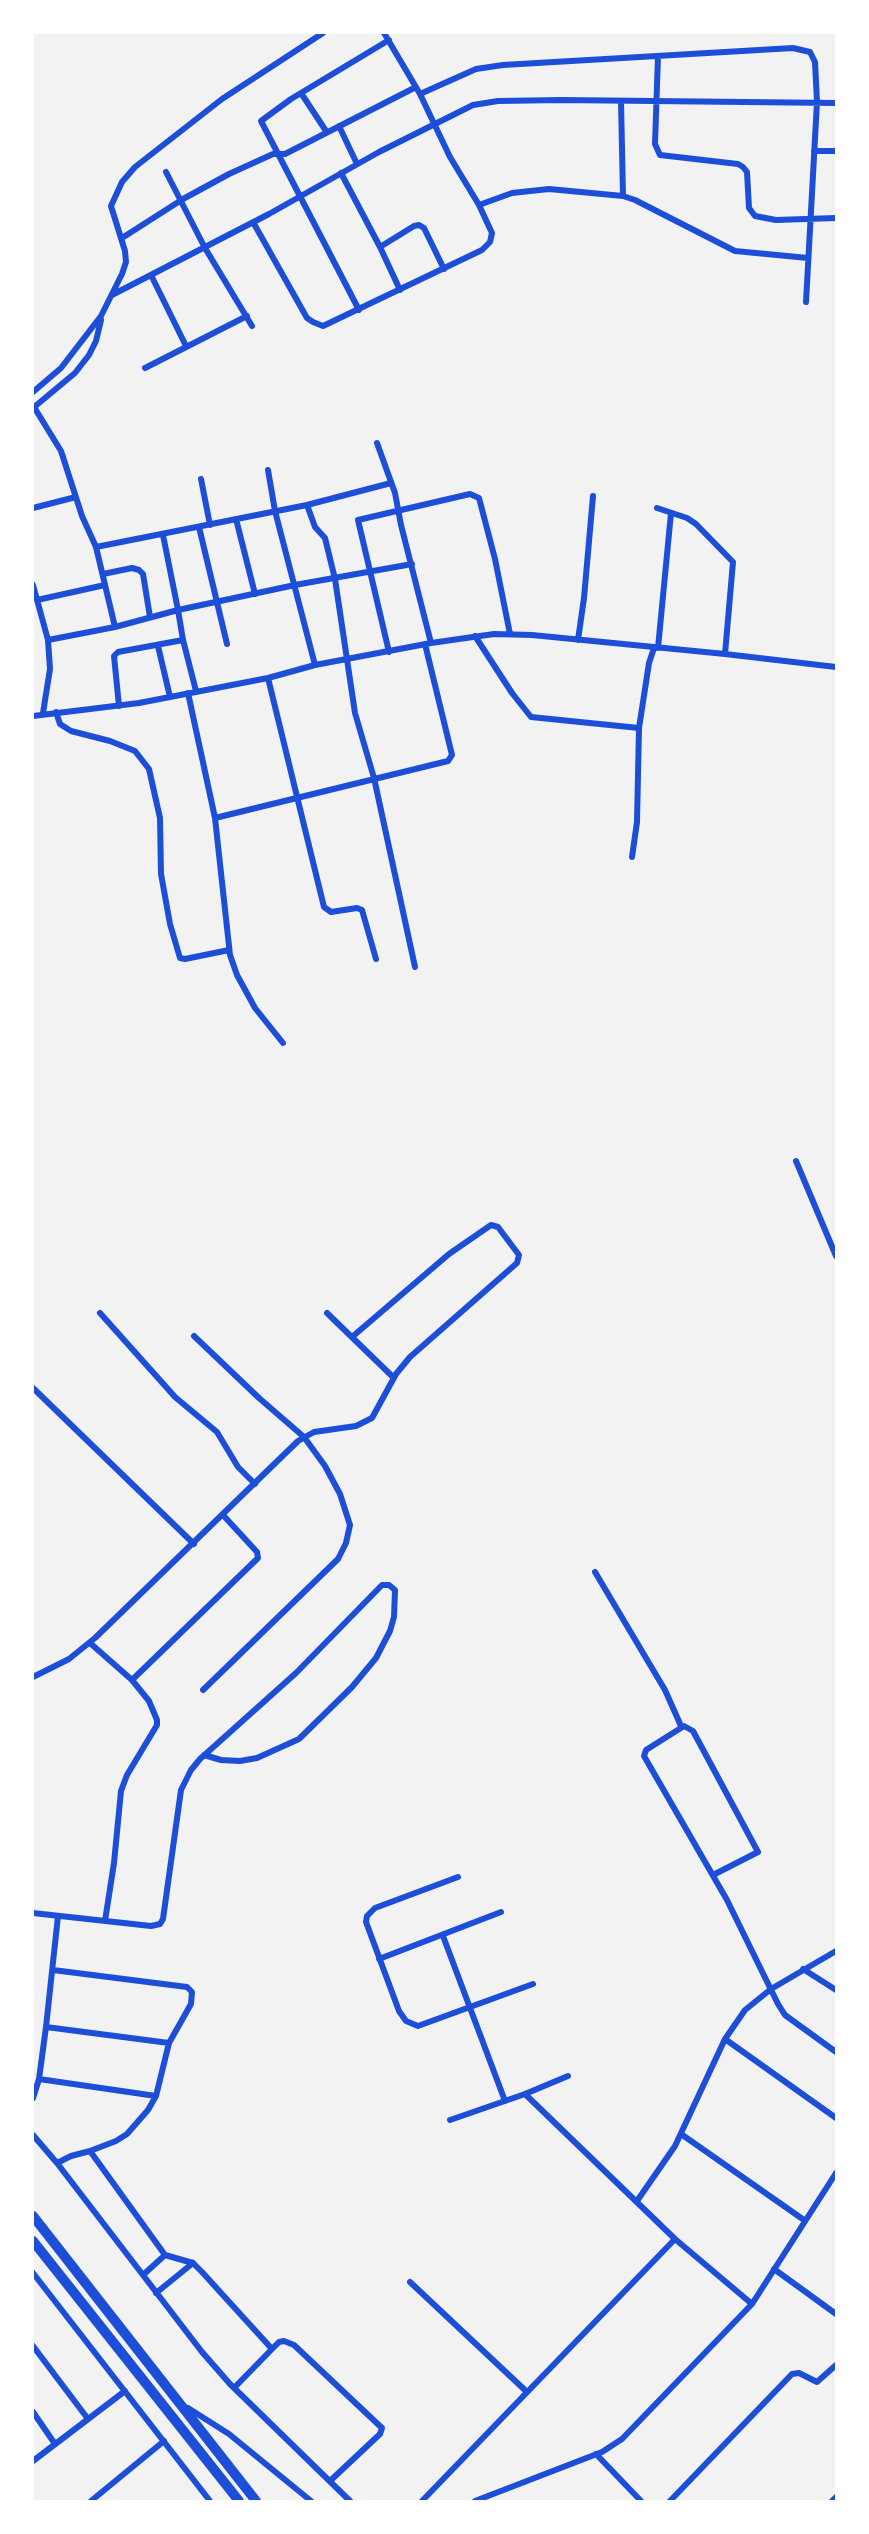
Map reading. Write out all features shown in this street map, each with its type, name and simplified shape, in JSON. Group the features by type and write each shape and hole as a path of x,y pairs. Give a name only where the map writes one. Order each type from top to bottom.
{"highway":[{"path":"33,2216 256,2501"},
{"path":"33,2241 239,2501"}],"street":[{"path":"33,392 61,368 101,316 126,262 122,238 115,224 111,207 122,182 135,167 222,99 323,33"},
{"path":"253,222 307,318 323,326 330,325 444,269 482,250 490,243 492,233 479,205 450,157 420,94 384,33"},
{"path":"359,310 261,122 301,93 389,40"},
{"path":"420,94 464,74 486,67 803,49 813,56 815,62 817,102 806,302"},
{"path":"658,56 654,144 660,155 738,164 747,172 751,214 776,219 836,218"},
{"path":"122,238 180,201 229,174 273,154 285,154 326,131 416,87"},
{"path":"301,93 326,131"},
{"path":"112,295 205,248 357,164 473,105 498,100 836,103"},
{"path":"621,101 623,196"},
{"path":"339,126 357,164"},
{"path":"814,151 836,151"},
{"path":"166,172 205,248 252,326"},
{"path":"341,173 400,290"},
{"path":"479,205 512,193 549,189 623,196 735,251 808,258"},
{"path":"380,247 419,225 424,228 444,269"},
{"path":"151,275 186,346"},
{"path":"101,316 96,341 75,374 33,407 61,451 82,516 96,547 115,627"},
{"path":"146,368 247,316"},
{"path":"215,818 298,799 374,778 446,763 451,757 412,564 391,483 377,443"},
{"path":"268,470 275,511 315,665"},
{"path":"201,479 210,525"},
{"path":"96,547 307,505 391,483"},
{"path":"389,652 357,521 375,514 399,511 470,494 477,495 495,559 510,634"},
{"path":"578,640 593,496"},
{"path":"33,508 76,497"},
{"path":"307,505 315,527 325,538 335,579 355,713 374,778 415,967"},
{"path":"657,508 687,518 696,524 733,562 725,654"},
{"path":"632,857 637,822 639,728 649,663 656,648 671,513"},
{"path":"236,519 255,594"},
{"path":"199,527 227,644"},
{"path":"163,535 183,640 196,691"},
{"path":"48,640 115,627 178,610 295,585 412,564"},
{"path":"103,574 132,568 139,570 143,574 150,617"},
{"path":"33,585 48,640 50,669 43,713"},
{"path":"37,600 105,585"},
{"path":"33,716 43,713 119,706 170,697 268,678 315,665 476,636 510,634 836,667"},
{"path":"476,636 512,693 531,717 566,723 639,728"},
{"path":"119,706 114,656 118,652 183,640"},
{"path":"158,646 170,697"},
{"path":"268,678 324,907 331,912 357,908 362,910 376,959"},
{"path":"188,693 215,818 229,950 237,975 250,999 283,1043"},
{"path":"56,712 60,724 71,731 110,741 135,751 149,769 160,818 161,874 170,924 180,958 229,950"},
{"path":"796,1161 836,1256"},
{"path":"33,1677 69,1659 90,1643 304,1437 314,1432 364,1424 377,1412 394,1378 410,1357 517,1263 519,1255 498,1227 491,1225 449,1254 352,1337"},
{"path":"100,1313 175,1397 217,1432 238,1467 255,1484"},
{"path":"327,1313 394,1378"},
{"path":"194,1336 304,1437 326,1466 340,1494 350,1525 346,1543 338,1559 203,1690"},
{"path":"33,1388 194,1544"},
{"path":"132,1680 258,1558 257,1552 223,1515"},
{"path":"595,1572 665,1690 681,1726"},
{"path":"33,1913 152,1926 160,1924 164,1919 181,1790 191,1770 204,1755 271,1697 344,1626 382,1585 389,1585 395,1590 394,1617 390,1631 376,1658 352,1687 299,1739 256,1758 240,1761 204,1755"},
{"path":"90,1643 132,1680 149,1701 156,1714 157,1725 127,1775 121,1791 105,1921"},
{"path":"713,1875 758,1852 693,1731 681,1726 646,1750 644,1756 713,1875 785,2015 836,2052"},
{"path":"458,1877 369,1912 366,1922 399,2011 413,2025 421,2025 533,1984"},
{"path":"379,1959 501,1912"},
{"path":"33,2098 39,2079 58,1916"},
{"path":"442,1936 504,2101"},
{"path":"637,2201 681,2134 725,2039 745,2010 803,1968 836,1951"},
{"path":"803,1968 836,1990"},
{"path":"53,1970 187,1986 192,1992 191,2004 169,2043 156,2096 142,2119 116,2142 71,2156 57,2163"},
{"path":"46,2027 169,2043"},
{"path":"725,2039 836,2118"},
{"path":"450,2120 525,2094 568,2076"},
{"path":"39,2079 156,2096"},
{"path":"525,2094 675,2239 752,2304"},
{"path":"33,2134 202,2352 234,2388 350,2501"},
{"path":"681,2134 804,2220"},
{"path":"90,2151 165,2255 192,2263 272,2349"},
{"path":"475,2501 596,2454 622,2439 752,2304 836,2173"},
{"path":"422,2501 675,2239"},
{"path":"143,2275 165,2255"},
{"path":"156,2294 192,2263"},
{"path":"774,2269 836,2314"},
{"path":"33,2273 210,2501"},
{"path":"410,2282 527,2392"},
{"path":"234,2388 279,2342 288,2341 382,2428 380,2434 330,2481"},
{"path":"33,2346 88,2419"},
{"path":"670,2501 792,2374 799,2373 817,2382 836,2365"},
{"path":"33,2461 125,2391"},
{"path":"179,2403 228,2434 310,2501"},
{"path":"33,2412 56,2444"},
{"path":"91,2501 164,2441"},
{"path":"596,2454 642,2501"},
{"path":"832,2501 836,2498"}]}
